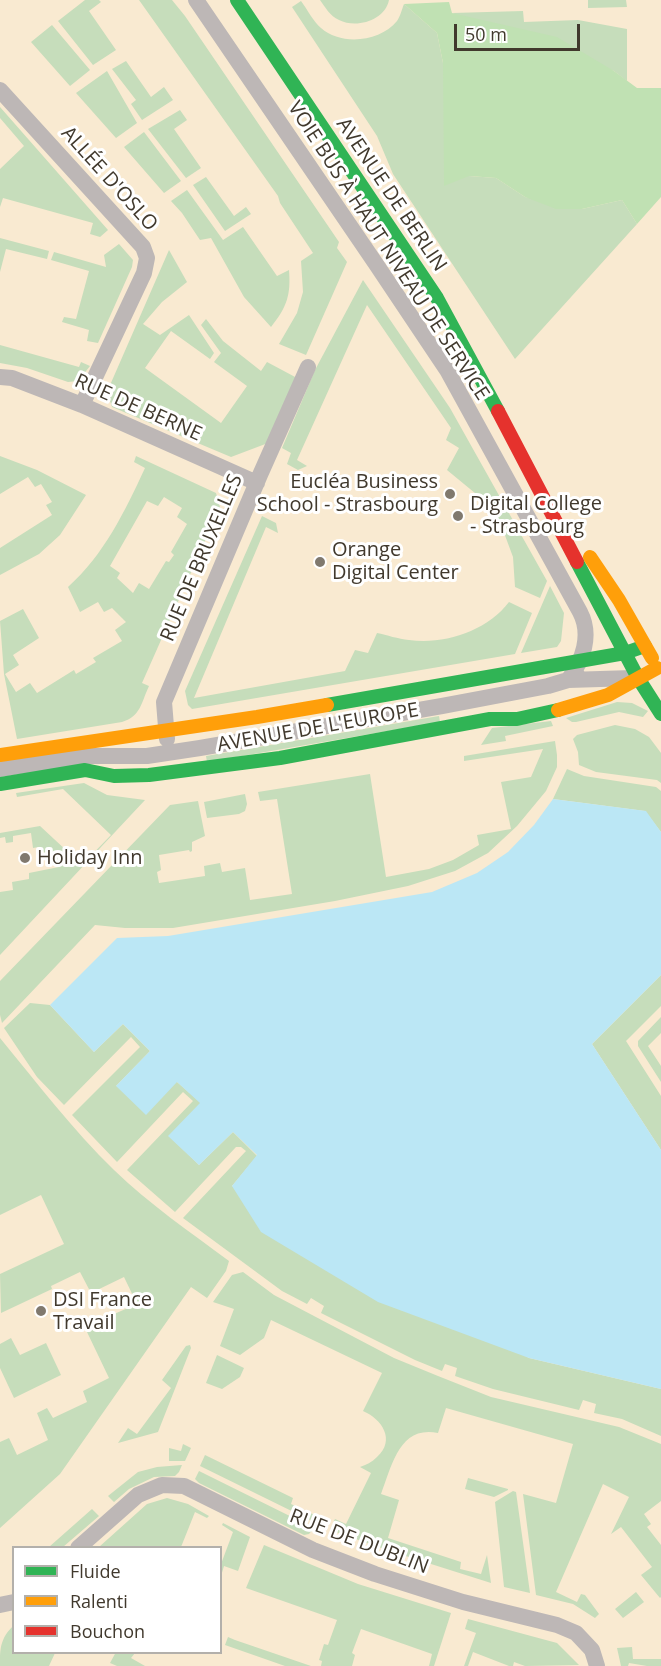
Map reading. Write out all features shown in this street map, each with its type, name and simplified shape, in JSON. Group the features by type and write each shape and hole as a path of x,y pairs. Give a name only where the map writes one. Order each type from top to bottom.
{"street":[{"name":"VOIE BUS À HAUT NIVEAU DE SERVICE","path":"196,0 447,370 584,619 582,660 568,680"},
{"name":"AVENUE DE BERLIN","path":"237,0 436,298 502,418 638,678 661,714"},
{"name":"ALLÉE D'OSLO","path":"0,90 137,240 143,247 147,258 144,273 82,405"},
{"name":"RUE DE BRUXELLES","path":"172,772 165,729 164,702 308,367"},
{"name":"RUE DE BERNE","path":"0,377 12,378 82,405 257,483"},
{"name":"AVENUE DE BERLIN","path":"502,418 619,600 660,669"},
{"path":"645,646 661,640"},
{"name":"AVENUE DE L'EUROPE","path":"568,680 645,646"},
{"name":"AVENUE DE L'EUROPE","path":"0,755 257,717 625,653"},
{"name":"AVENUE DE L'EUROPE","path":"0,784 85,770 114,776 149,775 280,758 490,719 517,719 555,711 608,695 660,669"},
{"name":"AVENUE DE L'EUROPE","path":"0,769 88,756 147,756 200,748 442,706 568,680 638,678"},
{"name":"RUE DE DUBLIN","path":"80,1546 138,1495 162,1485 184,1486 313,1550 344,1562 463,1602 576,1633 592,1650 597,1666"}],"shaded area":[{"path":"0,0 661,0 661,1666 0,1666"}],"green space":[{"path":"85,0 101,2 89,11 116,50 93,65 58,21"},
{"path":"139,0 172,0 339,242 337,248 347,262 306,355 279,344 297,313 303,292 301,261 313,253 280,203 278,196"},
{"path":"320,0 389,0 382,13 369,21 346,23 328,11"},
{"path":"588,0 626,0 627,7 588,8"},
{"path":"301,1 321,28 329,34 349,39 371,37 390,28 398,19 404,4 437,33 469,176 496,178 525,197 582,209 622,200 637,224 515,359 393,174 377,136 292,7"},
{"path":"449,2 452,13 557,37 614,71 637,88 661,88 661,197 637,224 622,200 582,209 556,209 525,197 496,178 469,176 444,186 443,63 437,33 404,4"},
{"path":"523,11 524,22 578,20 627,29 627,81 614,71 452,13"},
{"path":"52,25 90,70 70,86 31,42"},
{"path":"126,61 151,97 164,87 173,100 142,120 131,104 136,100 112,69"},
{"path":"107,71 137,123 116,138 76,93"},
{"path":"0,107 108,230 100,237 90,234 93,223 3,198 0,207 0,169 24,146 0,118"},
{"path":"180,110 187,120 174,129 201,168 186,178 148,129"},
{"path":"144,132 181,181 164,193 124,147"},
{"path":"206,177 234,216 246,207 251,214 225,231 193,185"},
{"path":"187,190 223,240 243,227 277,276 289,270 287,300 271,327 244,297 211,238 200,240 171,201"},
{"path":"0,238 49,251 47,259 6,249 0,272"},
{"path":"119,244 133,260 132,267 98,343 87,341 89,330 62,322 64,317 76,319 89,271 51,260 54,252 106,267 104,255"},
{"path":"169,250 187,282 162,302 143,324 160,335 189,315 214,353 210,359 171,331 145,368 221,423 247,386 214,362 221,353 201,325 206,319 223,341 261,371 267,362 297,378 268,443 231,457 112,407 107,392"},
{"path":"363,280 450,408 547,581 540,598 515,587 513,557 500,522 481,498 447,470 459,448 446,440 451,428 367,305 297,460 307,466 298,470 287,464 291,453 282,448 315,370"},
{"path":"0,345 79,367 81,362 90,366 78,381 68,382 27,368 0,363"},
{"path":"0,456 37,470 86,495 60,535 39,554 0,575 0,548 52,515 46,505 52,502 41,484 35,487 28,477 0,494"},
{"path":"136,456 216,493 220,507 142,683 149,686 142,703 133,716 122,722 17,739 4,674 0,621 23,609 39,638 13,655 19,665 5,674 16,692 30,683 37,693 74,670 76,674 96,662 93,658 122,641 115,630 126,622 112,608 104,612 98,602 80,612 68,587 103,547 121,516 145,468 134,462","holes":["164,497 182,508 177,517 187,524 171,552 174,555 169,562 166,561 149,589 139,583 133,593 117,578 120,573 110,566 147,501 158,506"]},
{"path":"262,516 276,523 278,533 266,527 194,698 345,671 355,650 368,653 377,633 422,641 450,638 464,634 489,621 509,602 532,613 515,654 192,709 188,705 185,691"},
{"path":"550,586 564,613 561,641 557,647 521,653"},
{"path":"617,702 632,703 648,711 643,717 619,712 576,722 566,718"},
{"path":"439,716 440,722 207,762 206,756"},
{"path":"551,721 553,726 505,736 506,741 481,745 492,728"},
{"path":"615,725 635,729 649,737 661,753 661,783 657,780 596,772 579,765 578,752 573,739 577,735"},
{"path":"555,741 557,767 546,791 517,826 488,853 455,871 408,886 335,901 173,928 125,928 95,925 2,1023 0,981 170,805 198,801 205,836 192,842 190,852 189,850 159,855 161,870 157,872 159,883 205,876 204,866 220,863 222,872 245,868 250,900 292,894 277,799 260,801 258,792 370,774 386,877 429,869 453,860 479,845 477,835 511,829 501,782 531,777 543,749 464,761 464,756"},
{"path":"567,769 584,776 656,787 661,791 661,832 645,811 553,799"},
{"path":"84,783 107,795 145,800 0,955 0,892 13,890 12,882 29,879 29,873 59,867 39,847 33,848 31,833 13,836 13,842 6,843 5,837 0,838 0,833 40,826 82,865 111,835 63,789 17,797 16,793"},
{"path":"245,794 247,804 245,811 239,814 207,818 204,802"},
{"path":"661,975 661,1006 626,1041 661,1096 661,1150 592,1044"},
{"path":"30,1003 50,1005 94,1052 123,1024 150,1051 116,1086 177,1082 201,1103 169,1136 199,1165 233,1132 257,1156 232,1186 529,1358 661,1389 661,1436 622,1419 594,1413 596,1404 583,1400 579,1410 493,1389 455,1376 457,1368 445,1364 442,1371 415,1360 321,1313 324,1306 311,1298 307,1304 282,1291 183,1218 246,1151 241,1147 236,1147 175,1212 127,1170 193,1101 183,1092 117,1162 72,1115 140,1047 131,1037 64,1105 37,1077 4,1028"},
{"path":"661,1017 661,1033 648,1046 661,1066 661,1082 638,1046 638,1041"},
{"path":"0,1038 69,1122 114,1170 155,1206 229,1261 226,1271 207,1298 191,1287 60,1474 0,1528 0,1442 9,1438 17,1455 48,1440 37,1413 47,1408 53,1418 87,1402 83,1391 109,1378 87,1332 107,1323 105,1318 137,1304 124,1277 91,1293 80,1272 51,1286 52,1289 1,1313 0,1274 64,1244 41,1195 0,1215"},
{"path":"243,1272 274,1295 394,1358 491,1397 619,1427 661,1444 661,1501 644,1514 651,1524 647,1527 661,1545 661,1597 641,1575 652,1567 621,1527 611,1534 629,1497 603,1484 556,1592 577,1602 581,1594 585,1595 599,1614 595,1618 573,1604 536,1595 523,1494 556,1503 573,1444 446,1408 438,1433 425,1432 414,1435 406,1441 394,1460 381,1494 399,1500 388,1538 461,1562 460,1569 481,1574 487,1555 491,1583 330,1530 335,1519 346,1524 371,1473 360,1467 375,1459 386,1444 381,1425 363,1411 382,1373 271,1320 264,1338 240,1355 220,1346 234,1309 213,1302 232,1275"},
{"path":"11,1338 20,1355 46,1343 61,1375 14,1398 0,1368 0,1344"},
{"path":"190,1345 191,1348 158,1432 118,1443 128,1428 137,1434 171,1388 162,1380 186,1346"},
{"path":"217,1355 244,1368 240,1377 222,1389 206,1383"},
{"path":"183,1444 191,1448 185,1461 169,1461 169,1448 181,1451"},
{"path":"205,1455 293,1498 291,1504 319,1517 316,1523 200,1466"},
{"path":"182,1465 175,1476 154,1477 129,1489 114,1502 108,1496 138,1472 157,1467"},
{"path":"199,1471 314,1528 309,1534 304,1535 199,1483 195,1479"},
{"path":"468,1478 508,1490 494,1497 465,1489"},
{"path":"513,1491 516,1492 530,1593 504,1587 495,1502"},
{"path":"167,1498 188,1504 209,1516 207,1518 195,1512 181,1546 100,1546 147,1504"},
{"path":"92,1509 99,1516 64,1546 50,1546"},
{"path":"223,1523 250,1537 238,1571 224,1566 222,1573 222,1561 233,1532 222,1525"},
{"path":"264,1545 358,1584 451,1613 434,1666 429,1666 432,1654 361,1629 352,1653 355,1655 352,1666 321,1666 322,1661 319,1660 324,1644 328,1645 337,1620 246,1588"},
{"path":"636,1592 644,1602 623,1618 615,1609"},
{"path":"468,1619 557,1643 579,1665 525,1666 514,1662 513,1666 509,1666 473,1652 468,1666 464,1666 476,1633 465,1629"},
{"path":"12,1627 12,1654 55,1654 49,1666 0,1666 0,1654 5,1635"},
{"path":"228,1637 311,1666 285,1666 225,1645"},
{"path":"632,1647 633,1659 661,1659 661,1666 629,1663 628,1666 621,1666 617,1648"},
{"path":"115,1654 134,1654 131,1658 145,1666 117,1666 110,1663"}],"water":[{"path":"553,799 646,811 661,832 661,975 592,1044 661,1150 661,1389 529,1358 378,1302 261,1232 232,1186 257,1155 233,1132 199,1165 168,1136 200,1103 177,1082 146,1115 116,1086 150,1051 123,1024 94,1052 50,1005 117,938 168,936 432,892 477,873 508,852 534,825"}],"traffic: fast":[{"path":"237,0 437,298 498,411"},
{"path":"577,562 638,678 661,714"},
{"path":"327,705 625,653 645,646"},
{"path":"0,784 85,770 114,776 149,775 280,758 490,719 517,719 558,710"}],"traffic: slow":[{"path":"590,557 619,600 652,658"},
{"path":"558,710 608,695 657,668"},
{"path":"0,755 327,705"}],"traffic: jam":[{"path":"498,411 577,562"}],"place":[{"name":"Eucléa Business School - Strasbourg","path":"450,494"},
{"name":"Digital College - Strasbourg","path":"458,516"},
{"name":"Orange Digital Center","path":"320,562"},
{"name":"Holiday Inn","path":"25,858"},
{"name":"DSI France Travail","path":"41,1311"}]}
